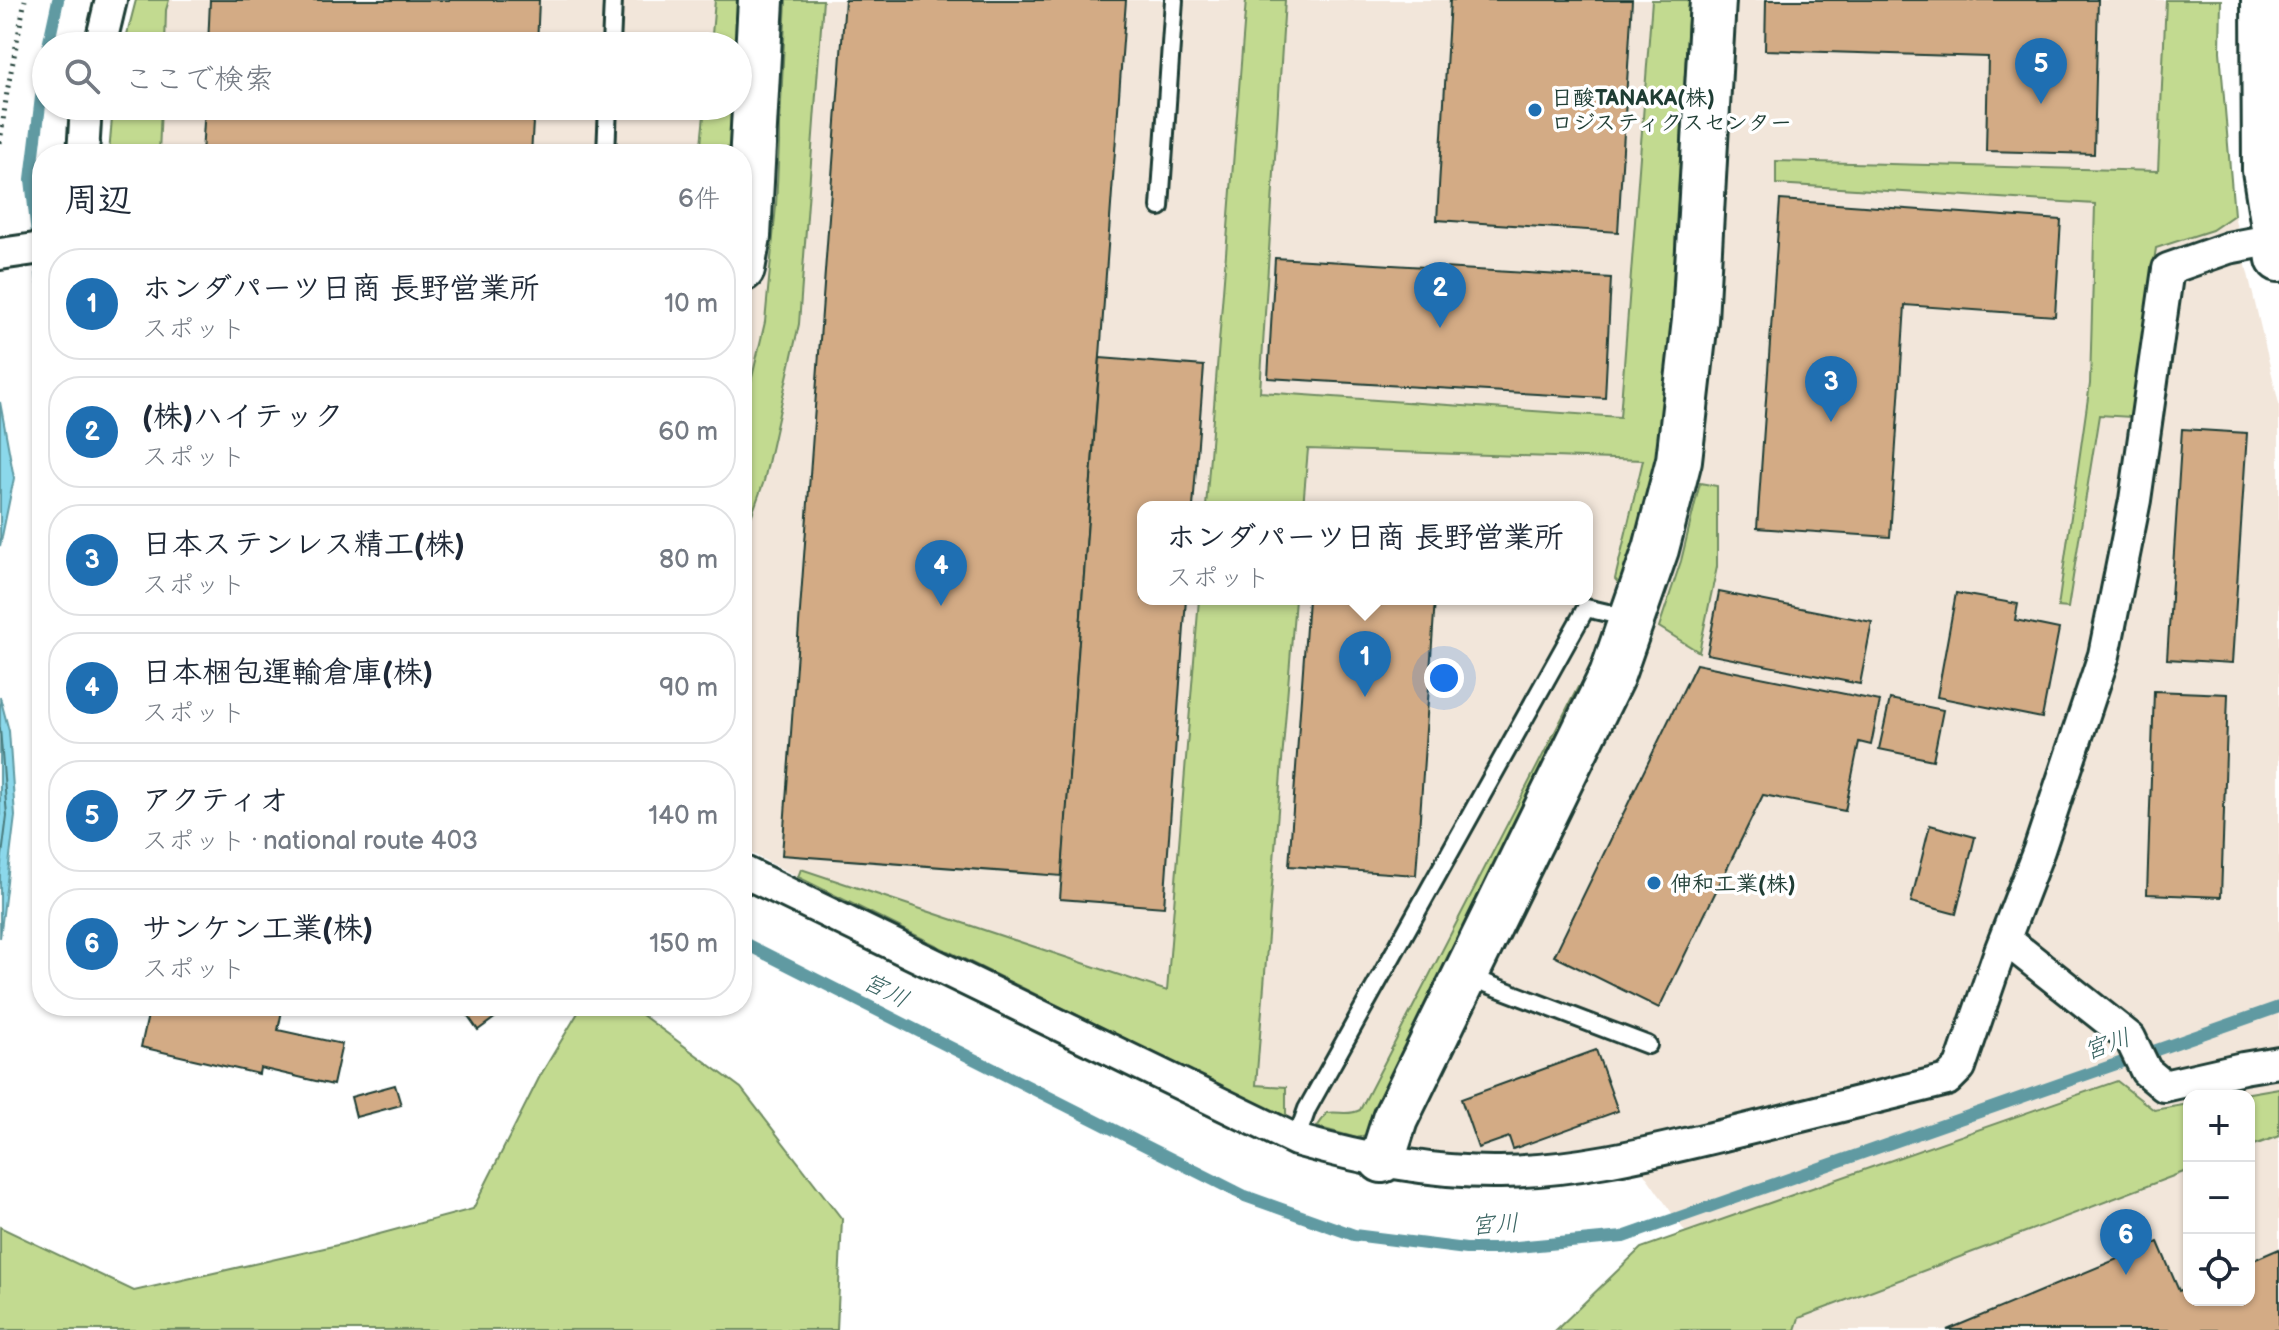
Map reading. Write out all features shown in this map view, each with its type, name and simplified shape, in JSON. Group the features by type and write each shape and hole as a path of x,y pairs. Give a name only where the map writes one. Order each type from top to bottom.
{"main road":[{"path":"752,163 761,0"},
{"path":"1382,1160 1395,1119 1612,675 1656,549 1679,460 1695,320 1713,0"},
{"path":"2264,0 2265,170 2277,249"}],"street":[{"path":"103,32 111,0"},
{"path":"84,144 85,120"},
{"path":"752,876 1296,1140 1349,1155 1425,1169 1484,1172 1570,1168 1627,1158 1947,1080 1960,1067 2039,850 2104,655 2135,500 2168,269 2228,248 2277,249"},
{"path":"3,253 32,249"},
{"path":"2005,939 2130,1038 2146,1071 2164,1086 2279,1062"}],"lane":[{"path":"612,32 613,0"},
{"path":"1160,207 1174,0"},
{"path":"606,144 607,120"},
{"path":"1296,1140 1307,1109 1586,608 1631,619"},
{"path":"1465,976 1648,1045"}],"path":[{"path":"0,143 25,0"}],"shaded area":[{"path":"136,0 2221,0 2220,51 2234,215 2279,404 2279,1330 1754,1330 1625,1146 1503,1159 1429,1156 1286,1118 752,854 752,144 110,144 112,120 752,120 752,32 128,32"}],"green space":[{"path":"136,0 169,0 165,32 128,32"},
{"path":"715,0 740,0 739,32 712,32"},
{"path":"786,0 823,0 799,324 764,481 752,514 752,377 765,322 776,206"},
{"path":"1246,0 1285,0 1260,392 1620,417 1652,0 1689,0 1669,364 1657,462 1625,582 1620,585 1615,579 1643,460 1308,449 1304,501 1206,501"},
{"path":"2166,0 2221,0 2220,51 2234,215 2212,230 2156,248 2131,417 2099,415 2068,608 2058,607 2090,384 2095,204 1776,184 1776,161 2158,171"},
{"path":"112,120 160,120 159,144 110,144"},
{"path":"704,120 734,120 733,144 701,144"},
{"path":"1700,483 1717,486 1717,567 1699,652 1659,627 1681,561"},
{"path":"1199,605 1295,605 1256,1085 1286,1087 1286,1118 798,877 801,869 1167,991"},
{"path":"1578,687 1582,687 1374,1132 1357,1138 1317,1127 1327,1113 1360,1110"},
{"path":"576,1016 644,1016 741,1088 842,1219 837,1330 0,1330 0,1227 134,1291 342,1244 473,1209 540,1076"},
{"path":"2117,1081 2154,1110 2183,1105 2183,1172 1799,1318 1795,1330 1556,1330 1641,1248"},
{"path":"2279,1088 2279,1136 2255,1145 2255,1092"}],"water":[{"path":"0,402 14,478 0,546"},
{"path":"0,697 9,731 15,816 0,938"}],"building":[{"path":"210,0 539,0 538,32 209,32"},
{"path":"845,0 1126,0 1062,876 782,855"},
{"name":"日酸TANAKA(株) ロジスティクスセンター","path":"1450,0 1632,0 1618,232 1437,220"},
{"path":"1766,0 2098,0 2094,154 1986,151 1988,57 1765,50"},
{"path":"204,120 533,120 532,144 203,144"},
{"path":"1780,200 2061,220 2055,316 1905,305 1890,537 1757,528"},
{"path":"1275,258 1611,278 1605,398 1268,378"},
{"path":"1100,358 1204,366 1193,501 1137,501 1137,605 1186,605 1164,907 1060,899"},
{"path":"2182,429 2247,433 2232,663 2167,659"},
{"path":"1719,592 1872,622 1860,684 1707,654"},
{"path":"1956,593 2018,604 2015,620 2059,629 2042,718 1937,697"},
{"path":"1308,605 1435,605 1416,875 1289,866"},
{"name":"伸和工業(株)","path":"1696,664 1880,701 1871,745 1859,742 1845,811 1763,795 1659,1008 1554,956"},
{"path":"2154,691 2228,694 2221,897 2147,894"},
{"path":"1890,699 1943,710 1933,760 1879,749"},
{"path":"1930,825 1975,837 1956,914 1911,902"},
{"path":"148,1016 281,1016 278,1030 342,1044 333,1085 260,1068 259,1074 141,1047"},
{"path":"468,1016 497,1016 478,1030"},
{"path":"1596,1050 1618,1111 1513,1149 1509,1137 1478,1148 1461,1099"},
{"path":"395,1085 401,1105 356,1117 351,1097"},
{"path":"2158,1242 2179,1291 2183,1289 2183,1306 2255,1306 2255,1259 2279,1249 2279,1330 1947,1330"}],"waterway":[{"name":"宮川","path":"51,32 58,0"},
{"name":"宮川","path":"35,144 38,120"},
{"name":"宮川","path":"32,171 32,188"},
{"name":"宮川","path":"752,947 1245,1196 1354,1235 1466,1249 1623,1237 2279,1007"}],"place":[{"name":"アクティオ","path":"2041,104"},
{"name":"日酸TANAKA(株) ロジスティクスセンター","path":"1535,110"},
{"name":"(株)ハイテック","path":"1440,328"},
{"name":"日本ステンレス精工(株)","path":"1831,422"},
{"name":"日本梱包運輸倉庫(株)","path":"941,606"},
{"name":"ホンダパーツ日商 長野営業所","path":"1365,697"},
{"name":"伸和工業(株)","path":"1654,883"},
{"name":"サンケン工業(株)","path":"2126,1275"}]}
